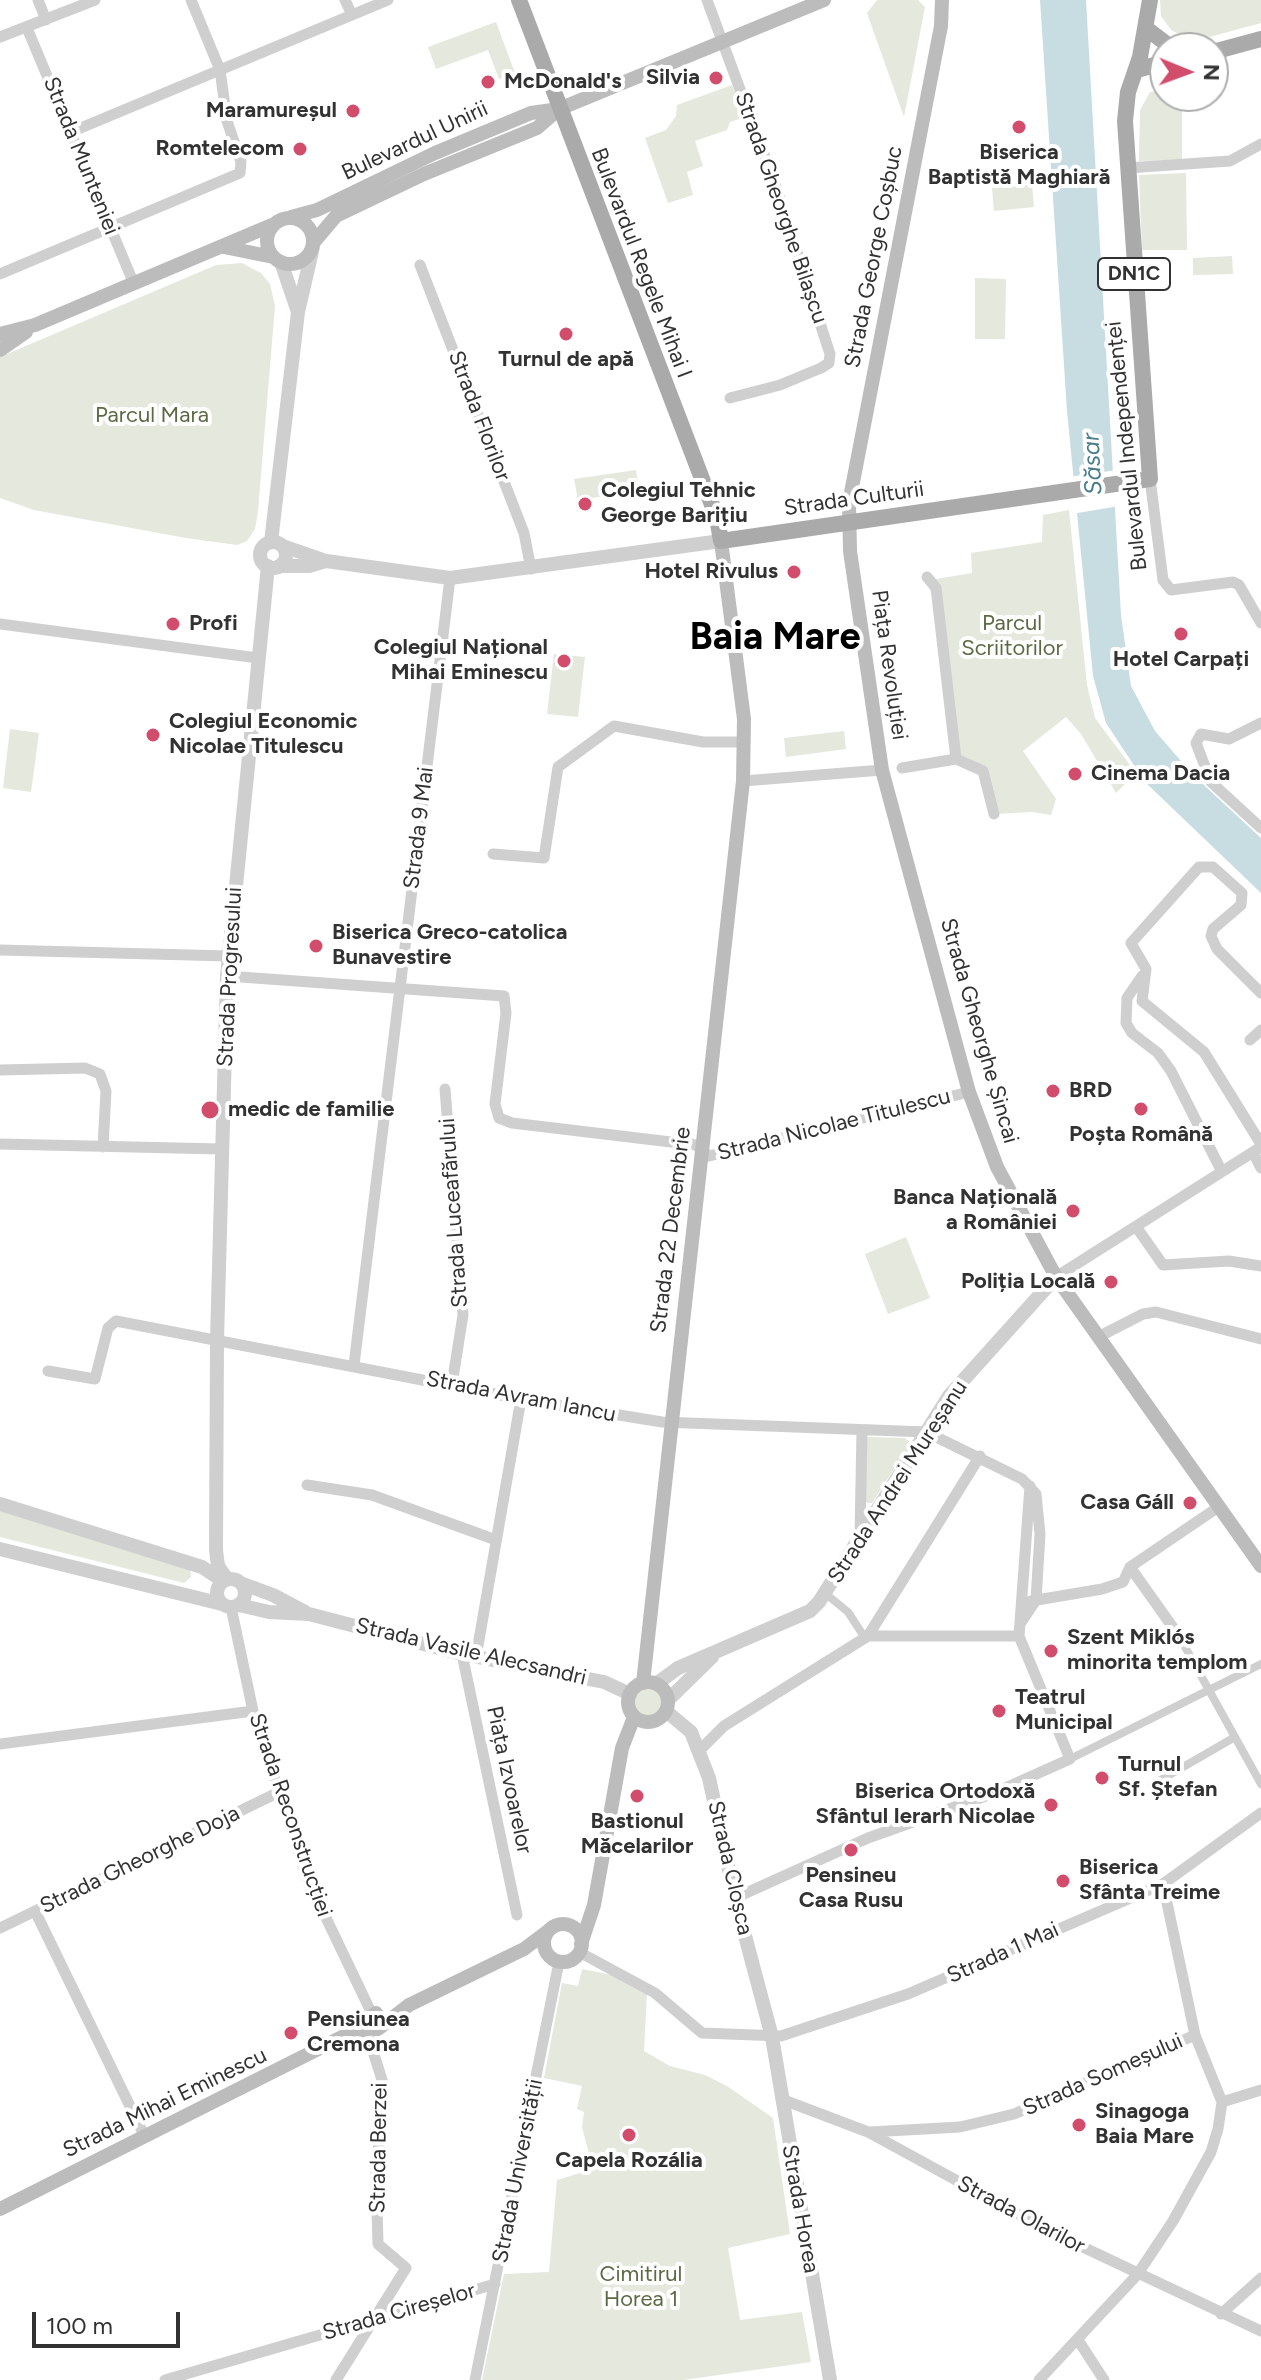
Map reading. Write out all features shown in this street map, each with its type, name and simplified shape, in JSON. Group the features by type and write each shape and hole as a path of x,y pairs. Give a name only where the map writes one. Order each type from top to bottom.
{"main road":[{"name":"Bulevardul Regele Mihai I","path":"519,0 717,518 721,541"},
{"name":"Bulevardul Unirii","path":"0,334 35,325 291,217 317,210 435,153 531,113 559,109 824,0"},
{"name":"Strada George Coșbuc","path":"848,523 849,503 941,26 942,0"},
{"name":"Bulevardul Independenței","path":"1139,0 1147,29"},
{"name":"Bulevardul Independenței","path":"1150,0 1147,29 1127,102 1127,168 1150,479"},
{"path":"1147,29 1151,32"},
{"path":"1229,49 1261,39"},
{"path":"1235,48 1261,53"},
{"path":"1137,70 1149,67"},
{"name":"Bulevardul Unirii","path":"277,260 300,262 326,223 346,211 424,174 537,128 559,109"},
{"path":"291,217 310,228 313,244"},
{"path":"272,225 267,238 277,260"},
{"path":"224,247 277,260"},
{"name":"Bulevardul Unirii","path":"0,350 35,325"},
{"name":"Strada Culturii","path":"721,541 1150,479"},
{"name":"Piața Revoluției","path":"848,523 882,770"},
{"path":"721,541 731,601 745,742 743,781"},
{"name":"Strada Gheorghe Șincai","path":"882,770 969,1092 997,1167 1056,1277 1261,1566"},
{"name":"Strada 22 Decembrie","path":"650,1683 643,1663 743,781"},
{"path":"650,1683 666,1692 667,1706 659,1719 649,1723 634,1717 628,1706 630,1694 650,1683"},
{"path":"524,1949 569,1961 580,1948 594,1905 622,1748 634,1717"},
{"path":"554,1959 544,1943 548,1931 582,1916 594,1905"},
{"path":"562,1924 575,1928 580,1948"},
{"name":"Strada Mihai Eminescu","path":"0,2209 524,1949 548,1931"}],"street":[{"path":"38,0 46,20"},
{"path":"0,37 95,0"},
{"path":"0,274 240,173 241,162 227,121 220,70 191,0"},
{"path":"345,0 352,15"},
{"path":"71,132 388,0"},
{"name":"Strada Gheorghe Bilașcu","path":"707,0 775,184 830,354 829,363 821,368 780,385 730,398"},
{"name":"Strada Munteniei","path":"27,28 134,284"},
{"path":"1127,168 1230,161 1261,144"},
{"name":"Strada Progresului","path":"231,1606 217,1592 225,1580 218,1566 216,1550 217,1340 228,956 258,658 274,566 286,557 277,544 298,312 313,244"},
{"name":"Strada Progresului","path":"277,260 298,312"},
{"name":"Strada Florilor","path":"420,265 524,533 531,569"},
{"name":"Bulevardul Independenței","path":"1150,479 1163,580 1171,590 1233,582 1239,585 1261,623"},
{"name":"Strada Culturii","path":"277,544 326,561 450,578 721,541"},
{"name":"Strada Progresului","path":"274,566 261,553 277,544"},
{"name":"Strada Culturii","path":"274,566 309,566 326,561"},
{"path":"927,577 936,588 956,759"},
{"name":"Strada 9 Mai","path":"354,1365 450,578"},
{"path":"0,624 258,658"},
{"path":"1261,723 1229,739 1201,734 1196,743 1211,782 1261,828"},
{"path":"493,854 544,858 558,767 614,726 703,742 745,742"},
{"path":"902,768 956,759 983,771 994,814"},
{"name":"Piața Revoluției","path":"743,781 882,770"},
{"path":"1261,993 1214,944 1213,929 1243,900 1237,886 1213,867 1193,870 1131,943 1146,969 1142,1001 1204,1052 1258,1148 1261,1168"},
{"path":"0,950 228,956"},
{"path":"1146,969 1127,998 1126,1023 1132,1033 1158,1053 1171,1071 1221,1170"},
{"path":"227,976 400,988"},
{"name":"Strada Nicolae Titulescu","path":"400,988 504,996 506,1013 495,1104 499,1118 512,1123 696,1145 709,1156 969,1092"},
{"path":"1250,1040 1261,1030"},
{"path":"0,1070 85,1068 100,1074 106,1091 103,1147"},
{"name":"Strada Luceafărului","path":"445,1089 463,1315 452,1384"},
{"path":"0,1144 221,1149"},
{"path":"1056,1277 1258,1148"},
{"path":"1137,1228 1163,1265 1229,1261 1261,1266"},
{"name":"Strada Andrei Mureșanu","path":"650,1683 810,1611 826,1594 955,1388 1056,1277"},
{"path":"1100,1336 1143,1314 1156,1312 1261,1339"},
{"name":"Strada Avram Iancu","path":"48,1371 95,1379 111,1322 354,1365 521,1399 670,1423 926,1432 980,1456 1030,1485 1033,1508"},
{"path":"469,1656 496,1540 521,1399"},
{"path":"860,1536 862,1430"},
{"path":"701,1749 724,1726 867,1637 980,1456"},
{"path":"307,1485 372,1495 496,1540"},
{"path":"0,1504 202,1567 225,1580"},
{"path":"1022,1598 1036,1600 1123,1582 1130,1567 1220,1506"},
{"path":"1019,1630 1036,1600 1033,1508"},
{"path":"1033,1508 1019,1630 1070,1759"},
{"name":"Strada Vasile Alecsandri","path":"0,1549 231,1606 309,1614 469,1656 604,1682 630,1694"},
{"path":"1130,1567 1179,1636 1207,1692 1261,1784"},
{"name":"Strada Vasile Alecsandri","path":"225,1580 273,1595 309,1614"},
{"path":"231,1606 246,1593 243,1584"},
{"path":"826,1594 848,1612 867,1637"},
{"name":"Strada Reconstrucției","path":"231,1606 253,1711 312,1890 374,2021"},
{"path":"867,1637 1019,1630"},
{"name":"Strada Andrei Mureșanu","path":"667,1706 715,1653"},
{"name":"Piața Izvoarelor","path":"469,1656 517,1915"},
{"path":"735,1898 868,1838 994,1793 1070,1759 1261,1664"},
{"name":"Strada Cloșca","path":"667,1706 682,1721 701,1749 735,1898 772,2037"},
{"path":"0,1744 253,1711"},
{"path":"1152,1785 1234,1737"},
{"name":"Strada Gheorghe Doja","path":"0,1928 279,1792"},
{"name":"Strada 1 Mai","path":"580,1948 655,1993 702,2033 772,2037 807,2030 908,1994 1163,1884 1261,1813"},
{"path":"1039,2380 1137,2275 1173,2221 1211,2152 1222,2102 1195,2035 1163,1884"},
{"path":"35,1911 145,2137"},
{"name":"Strada Universității","path":"475,2380 554,1959"},
{"name":"Strada Berzei","path":"336,2380 406,2268 378,2244 376,2175 384,2086 369,2039 374,2021"},
{"name":"Strada Someșului","path":"868,2132 960,2127 1014,2114 1195,2035"},
{"name":"Strada Horea","path":"772,2037 830,2380"},
{"path":"1222,2102 1261,2090"},
{"name":"Strada Olarilor","path":"781,2099 868,2132 1137,2275 1261,2331"},
{"path":"1221,2314 1261,2278"},
{"name":"Strada Cireșelor","path":"165,2380 495,2284"},
{"path":"1078,2340 1104,2380"}],"green space":[{"path":"877,0 918,0 925,7 904,117 867,13"},
{"path":"1160,0 1261,0 1261,23 1228,32 1175,32 1161,16"},
{"path":"496,22 515,73 499,79 488,50 436,69 428,47"},
{"path":"732,85 745,117 730,122 727,130 695,141 703,166 687,172 693,195 668,203 645,138 666,130 676,116 677,105"},
{"path":"1149,94 1149,112 1182,112 1182,160 1139,161 1140,110"},
{"path":"1186,173 1187,250 1142,250 1139,175"},
{"path":"1032,184 1034,207 994,211 992,188"},
{"path":"1232,256 1233,274 1193,275 1193,258"},
{"name":"Parcul Mara","path":"242,263 261,273 270,284 275,306 258,511 255,529 247,541 237,545 186,538 34,510 0,498 0,357 216,265"},
{"path":"975,278 1006,279 1005,339 975,339"},
{"path":"636,470 639,491 578,500 574,479"},
{"name":"Parcul Scriitorilor","path":"1069,510 1087,685 1095,718 1136,773 1116,793 1081,734 1066,717 1023,751 1056,799 1051,815 1032,812 994,814 983,771 956,759 930,580 972,573 971,553 1042,542 1043,515"},
{"path":"554,654 585,657 578,717 547,714"},
{"path":"10,729 39,733 31,792 3,788"},
{"path":"844,731 846,749 786,757 784,738"},
{"path":"906,1237 930,1298 888,1314 865,1254"},
{"path":"865,1437 905,1438 911,1443 872,1503 864,1500"},
{"path":"0,1506 190,1568 191,1577 184,1583 0,1537"},
{"path":"648,1688 659,1692 663,1703 659,1714 648,1718 637,1714 633,1703 637,1692"},
{"name":"Cimitirul Horea 1","path":"582,1969 612,1975 647,1994 644,2051 670,2066 705,2075 727,2086 773,2118 790,2234 728,2248 740,2320 802,2312 811,2362 683,2380 482,2380 504,2274 549,2272 557,2180 593,2169 582,2127 584,2112 577,2109 582,2086 544,2078 562,1983 578,1986"}],"water":[{"name":"Săsar","path":"1040,0 1086,0 1121,615 1131,686 1155,731 1193,775 1261,838 1261,893 1145,782 1106,723 1093,676 1067,411"}],"pier":[{"path":"1117,470 1119,506 1072,514 1068,477"}],"place":[{"name":"Silvia","path":"716,78"},
{"name":"McDonald's","path":"488,82"},
{"name":"Maramureșul","path":"353,111"},
{"name":"Biserica Baptistă Maghiară","path":"1019,127"},
{"name":"Romtelecom","path":"300,149"},
{"name":"Turnul de apă","path":"566,334"},
{"name":"Colegiul Tehnic George Barițiu","path":"585,504"},
{"name":"Hotel Rivulus","path":"794,572"},
{"name":"Profi","path":"173,624"},
{"name":"Hotel Carpați","path":"1181,634"},
{"name":"Colegiul Național Mihai Eminescu","path":"564,661"},
{"name":"Colegiul Economic Nicolae Titulescu","path":"153,735"},
{"name":"Cinema Dacia","path":"1075,774"},
{"name":"Biserica Greco-catolica Bunavestire","path":"316,946"},
{"name":"BRD","path":"1053,1091"},
{"name":"Poșta Română","path":"1141,1109"},
{"name":"medic de familie","path":"210,1110"},
{"name":"Banca Națională a României","path":"1073,1211"},
{"name":"Poliția Locală","path":"1111,1282"},
{"name":"Casa Gáll","path":"1190,1503"},
{"name":"Szent Miklós minorita templom","path":"1051,1651"},
{"name":"Teatrul Municipal","path":"999,1711"},
{"name":"Turnul Sf. Ștefan","path":"1102,1778"},
{"name":"Bastionul Măcelarilor","path":"637,1796"},
{"name":"Biserica Ortodoxă Sfântul Ierarh Nicolae","path":"1051,1805"},
{"name":"Pensineu Casa Rusu","path":"851,1850"},
{"name":"Biserica Sfânta Treime","path":"1063,1881"},
{"name":"Pensiunea Cremona","path":"291,2033"},
{"name":"Sinagoga Baia Mare","path":"1079,2125"},
{"name":"Capela Rozália","path":"629,2135"}],"district":[{"name":"Baia Mare","path":"775,638"}]}
